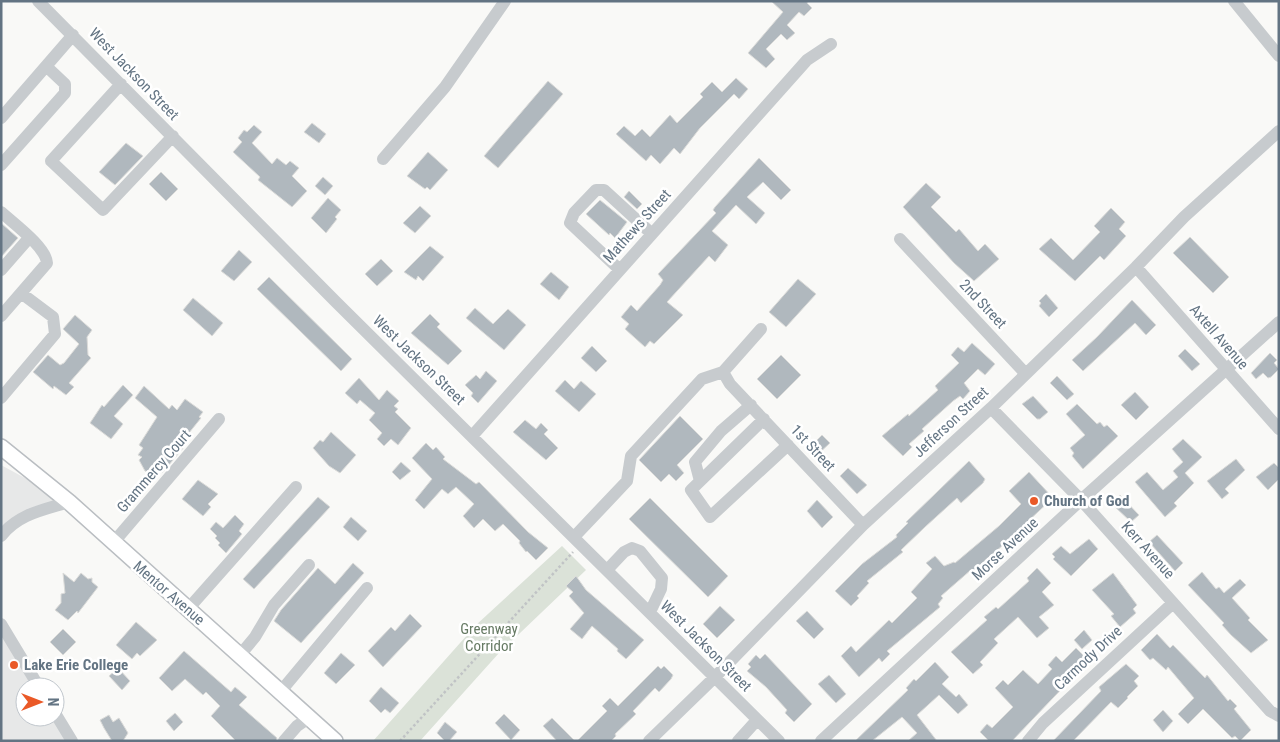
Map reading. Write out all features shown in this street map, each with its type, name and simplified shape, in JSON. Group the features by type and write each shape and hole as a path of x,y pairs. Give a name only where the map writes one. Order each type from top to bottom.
{"main road":[{"name":"Mentor Avenue","path":"1,447 69,502 335,741"}],"street":[{"name":"West Jackson Street","path":"38,1 336,302 473,435 779,741"},
{"path":"383,159 445,87 505,1"},
{"path":"1234,1 1279,56"},
{"path":"1,118 73,35"},
{"name":"Mathews Street","path":"473,435 807,60 831,44"},
{"path":"1,165 65,93 65,84 45,68"},
{"path":"121,84 51,161 103,210 173,136"},
{"name":"Jefferson Street","path":"649,741 715,677 863,525 990,408 1136,267 1184,217 1279,131"},
{"path":"620,270 570,223 574,213 596,190 604,190 652,234"},
{"path":"1,212 29,238 46,257 47,263 1,316"},
{"path":"1,270 29,238"},
{"name":"2nd Street","path":"900,239 1025,373"},
{"name":"Axtell Avenue","path":"1136,267 1279,429"},
{"path":"1,398 55,334 53,318 22,293"},
{"name":"Morse Avenue","path":"821,741 1081,500 1279,322"},
{"path":"578,540 627,481 631,456 702,379 723,372 761,329"},
{"name":"1st Street","path":"723,372 739,393 863,525"},
{"path":"700,481 695,462 721,431 751,405"},
{"name":"Kerr Avenue","path":"990,408 1081,500 1270,711 1279,716"},
{"name":"Grammercy Court","path":"113,543 219,419"},
{"path":"764,419 690,490 710,517 788,445"},
{"path":"188,609 296,488"},
{"path":"1,536 8,526 22,516 69,502"},
{"path":"607,570 624,552 632,548 640,551 662,578 662,589 650,612"},
{"path":"240,655 255,637 274,605 309,565"},
{"path":"281,691 367,588"},
{"name":"Carmody Drive","path":"1028,741 1043,722 1173,603"},
{"path":"1,624 7,644 32,677"},
{"path":"284,741 297,726 310,717"},
{"path":"738,741 757,720"},
{"path":"64,727 72,741"}],"path":[{"path":"400,741 571,553 578,540"}],"shaded area":[{"path":"1,465 69,502 22,516 1,536"},
{"name":"Lake Erie College","path":"1,624 33,677 15,677 15,727 62,727 72,741 1,741"}],"green space":[{"name":"Greenway Corridor","path":"562,546 586,570 499,653 420,741 373,741 476,625"}],"building":[{"path":"771,1 808,1 807,3 812,8 804,16 799,12 787,25 795,33 787,40 781,34 766,49 775,59 766,68 748,53 783,12"},
{"path":"736,78 748,89 739,99 734,94 700,128 680,154 674,148 660,164 651,155 646,161 616,134 624,126 635,136 642,129 650,137 670,115 677,123 703,97 700,94 712,82 722,92"},
{"path":"548,81 563,94 498,168 484,156"},
{"path":"312,123 326,134 319,143 304,132"},
{"path":"254,125 262,132 252,143 272,164 277,158 286,165 290,161 299,168 292,176 307,191 292,207 258,180 260,177 233,152 242,142 238,138 244,130 247,132"},
{"path":"126,143 143,156 115,185 99,172"},
{"path":"428,152 448,170 430,190 427,187 425,189 407,176"},
{"path":"759,158 791,190 781,200 763,182 747,197 765,213 756,224 736,205 712,231 728,245 715,262 709,256 667,302 683,315 654,344 650,341 645,347 625,329 629,324 621,317 631,305 637,311 660,285 663,280 658,274 716,213 713,210 715,207"},
{"path":"161,172 178,189 166,201 149,184"},
{"path":"323,177 333,186 325,195 315,186"},
{"path":"926,183 941,197 931,207 956,232 959,229 978,251 985,244 999,259 974,281 954,263 903,207"},
{"path":"629,191 642,204 637,209 624,197"},
{"path":"328,198 341,210 335,217 337,219 326,233 311,218"},
{"path":"600,200 627,222 615,238 610,233 609,235 586,214"},
{"path":"420,206 431,216 415,233 403,223"},
{"path":"1111,208 1125,222 1119,229 1126,236 1104,260 1100,256 1075,281 1039,249 1051,238 1073,260 1100,232 1094,226"},
{"path":"1,223 18,238 1,257"},
{"path":"1190,237 1229,277 1213,293 1173,253"},
{"path":"430,246 444,257 423,281 418,276 416,280 404,272"},
{"path":"239,250 252,262 234,281 221,271"},
{"path":"381,259 393,271 377,286 365,274"},
{"path":"551,272 569,287 559,300 540,284"},
{"path":"269,277 352,359 341,371 257,289"},
{"path":"798,279 816,294 786,327 769,312"},
{"path":"1046,294 1058,308 1049,317 1039,306 1041,303 1039,301"},
{"path":"193,298 223,323 212,336 183,310"},
{"path":"1132,300 1156,325 1146,335 1135,323 1083,371 1072,360"},
{"path":"475,308 493,324 508,309 526,325 504,350 466,318"},
{"path":"430,314 440,324 437,327 462,351 448,365 411,333"},
{"path":"75,315 92,330 87,337 88,355 91,358 69,383 74,387 66,395 54,386 53,389 33,372 48,355 60,365 64,363 79,344 63,329"},
{"path":"972,343 995,364 985,375 978,369 964,383 970,391 963,399 960,396 953,401 922,429 924,431 909,444 912,447 903,456 882,436 908,414 909,416 938,390 935,386 959,363 951,355 958,347 964,352"},
{"path":"592,346 607,361 596,372 581,358"},
{"path":"1185,349 1200,364 1192,371 1178,356"},
{"path":"1270,353 1277,360 1274,363 1279,369 1271,377 1268,378 1263,373 1256,379 1251,373"},
{"path":"781,355 801,375 777,399 757,379"},
{"path":"486,371 497,381 478,403 471,396 473,393 465,385 476,375 480,379"},
{"path":"1057,376 1074,394 1067,400 1050,383"},
{"path":"359,378 379,400 387,390 399,401 394,406 398,409 395,412 411,428 398,445 391,439 384,446 377,439 382,433 369,420 375,413 360,400 357,404 345,393"},
{"path":"565,380 574,389 581,381 596,394 579,412 555,391"},
{"path":"123,385 133,395 114,416 123,424 111,439 90,423 102,405 104,407"},
{"path":"144,386 169,409 172,405 177,410 185,399 203,412 199,417 201,418 180,444 184,447 162,473 160,471 156,475 145,471 139,460 142,457 138,455 143,448 139,445 157,417 135,398"},
{"path":"1135,392 1149,407 1136,420 1121,405"},
{"path":"1033,396 1048,412 1040,419 1037,419 1022,404"},
{"path":"1077,404 1097,424 1100,422 1104,427 1107,425 1118,436 1083,469 1072,456 1074,453 1070,448 1085,435 1066,414"},
{"path":"680,416 703,439 677,465 684,473 676,481 669,474 661,482 639,460"},
{"path":"525,420 536,429 541,423 548,430 544,434 558,448 546,460 513,432"},
{"path":"331,432 356,455 340,473 329,466 313,448 320,440 323,442"},
{"path":"822,435 830,443 816,456 809,448"},
{"path":"1183,439 1202,457 1185,473 1194,483 1174,503 1177,506 1165,517 1135,482 1147,472 1163,490 1178,477 1173,471 1183,462 1172,449"},
{"path":"426,443 433,450 436,447 445,457 443,459 476,484 479,482 528,532 548,548 536,560 526,552 519,543 520,541 503,524 495,531 483,519 474,528 463,516 474,504 456,487 448,494 442,489 424,509 415,500 432,479 412,458"},
{"path":"1236,459 1245,470 1225,489 1229,493 1222,499 1207,481"},
{"path":"969,461 985,479 983,483 961,503 957,498 901,550 903,552 867,581 869,583 851,606 835,591 862,564 897,537 896,535 908,523 906,522"},
{"path":"401,462 411,471 400,480 392,472"},
{"path":"1274,463 1279,468 1279,479 1268,490 1256,477"},
{"path":"848,468 867,485 857,494 840,476"},
{"path":"1029,472 1053,498 1025,524 1028,528 1020,536 1017,533 941,596 943,598 938,604 940,607 887,651 890,654 882,662 879,658 859,677 841,656 851,646 856,652 889,620 892,623 917,598 911,592 932,569 926,563 935,556 944,566 955,563 999,526 1021,504 1009,491"},
{"path":"198,480 218,494 208,504 211,507 203,516 182,499"},
{"path":"1120,495 1139,515 1131,522 1112,502"},
{"path":"318,497 330,507 254,589 243,579"},
{"path":"650,498 728,576 708,597 629,519"},
{"path":"817,500 833,517 822,528 807,511"},
{"path":"235,515 244,524 239,531 242,534 226,553 218,545 220,543 215,538 217,536 210,529 216,522 223,528"},
{"path":"351,517 367,531 358,541 343,527"},
{"path":"1157,535 1183,563 1175,571 1149,542"},
{"path":"1089,539 1098,549 1071,576 1053,559 1055,557 1052,554 1061,546 1070,554"},
{"path":"353,563 364,573 301,643 274,621 281,610 318,568 335,584"},
{"path":"1037,568 1051,583 1042,592 1054,605 1039,617 1049,628 1037,638 1018,617 994,639 998,643 980,662 983,665 973,674 951,652 987,620 984,617 996,607 998,609 1029,581 1027,578"},
{"path":"1202,572 1216,589 1219,587 1224,593 1240,579 1246,585 1232,598 1250,618 1248,620 1268,640 1251,653 1231,635 1222,625 1224,623 1188,585"},
{"path":"63,573 74,582 81,573 88,579 92,578 92,582 98,587 78,613 77,611 68,620 55,610 61,603 61,594 65,593"},
{"path":"1113,573 1137,605 1133,609 1136,613 1120,627 1111,616 1114,614 1092,590"},
{"path":"576,576 586,590 644,640 626,659 617,651 618,649 592,626 582,639 570,629 584,613 569,596 573,592 566,586"},
{"path":"720,606 735,620 717,638 703,624"},
{"path":"807,611 824,629 814,639 796,621"},
{"path":"410,614 422,626 383,667 368,651 391,627 395,631"},
{"path":"136,622 157,640 140,656 137,653 132,659 116,645"},
{"path":"63,629 76,642 63,655 50,642"},
{"path":"1084,630 1092,640 1082,649 1074,640"},
{"path":"1157,634 1170,648 1173,645 1205,678 1207,675 1228,701 1230,699 1237,706 1234,709 1251,730 1240,741 1235,736 1232,738 1203,709 1188,724 1178,714 1194,698 1168,667 1166,670 1153,658 1150,660 1141,650"},
{"path":"1076,648 1085,657 1070,673 1074,676 1012,741 989,741 980,732 987,724 992,728 1013,707 995,688 1003,680 1008,685 1023,670 1038,684 1052,669 1048,665 1056,656 1062,662"},
{"path":"184,651 231,692 235,687 247,697 239,705 277,738 276,741 236,741 211,716 220,706 206,692 203,695 185,679 172,691 159,678"},
{"path":"341,653 355,665 336,684 324,673"},
{"path":"765,654 812,704 794,722 785,713 787,710 766,687 747,671 751,667 748,664 756,655 760,659"},
{"path":"935,662 949,677 942,684 956,697 959,694 968,705 958,714 939,695 917,715 937,741 908,741 917,733 902,717 872,741 855,741 908,690 906,688 914,679 916,681"},
{"path":"1126,664 1139,676 1134,681 1138,686 1128,698 1118,708 1111,702 1073,741 1053,741 1101,691 1099,687"},
{"path":"658,666 661,669 664,666 673,675 671,679 659,692 655,688 633,711 636,714 615,734 616,736 611,741 577,741 607,711 602,706 610,698 618,706"},
{"path":"118,668 130,681 122,690 109,676"},
{"path":"829,675 846,694 836,703 818,684"},
{"path":"381,687 399,703 390,713 385,709 381,713 369,701"},
{"path":"1163,710 1173,721 1163,732 1153,720"},
{"path":"175,713 183,722 174,731 166,721"},
{"path":"504,714 520,730 511,740 495,723"},
{"path":"109,715 113,722 119,718 128,733 123,741 112,741 104,728 100,720"},
{"path":"552,718 575,741 557,741 543,726"},
{"path":"445,722 457,732 449,741 445,741 437,733"}],"place":[{"name":"Church of God","path":"1034,501"},
{"name":"Lake Erie College","path":"14,665"}]}
